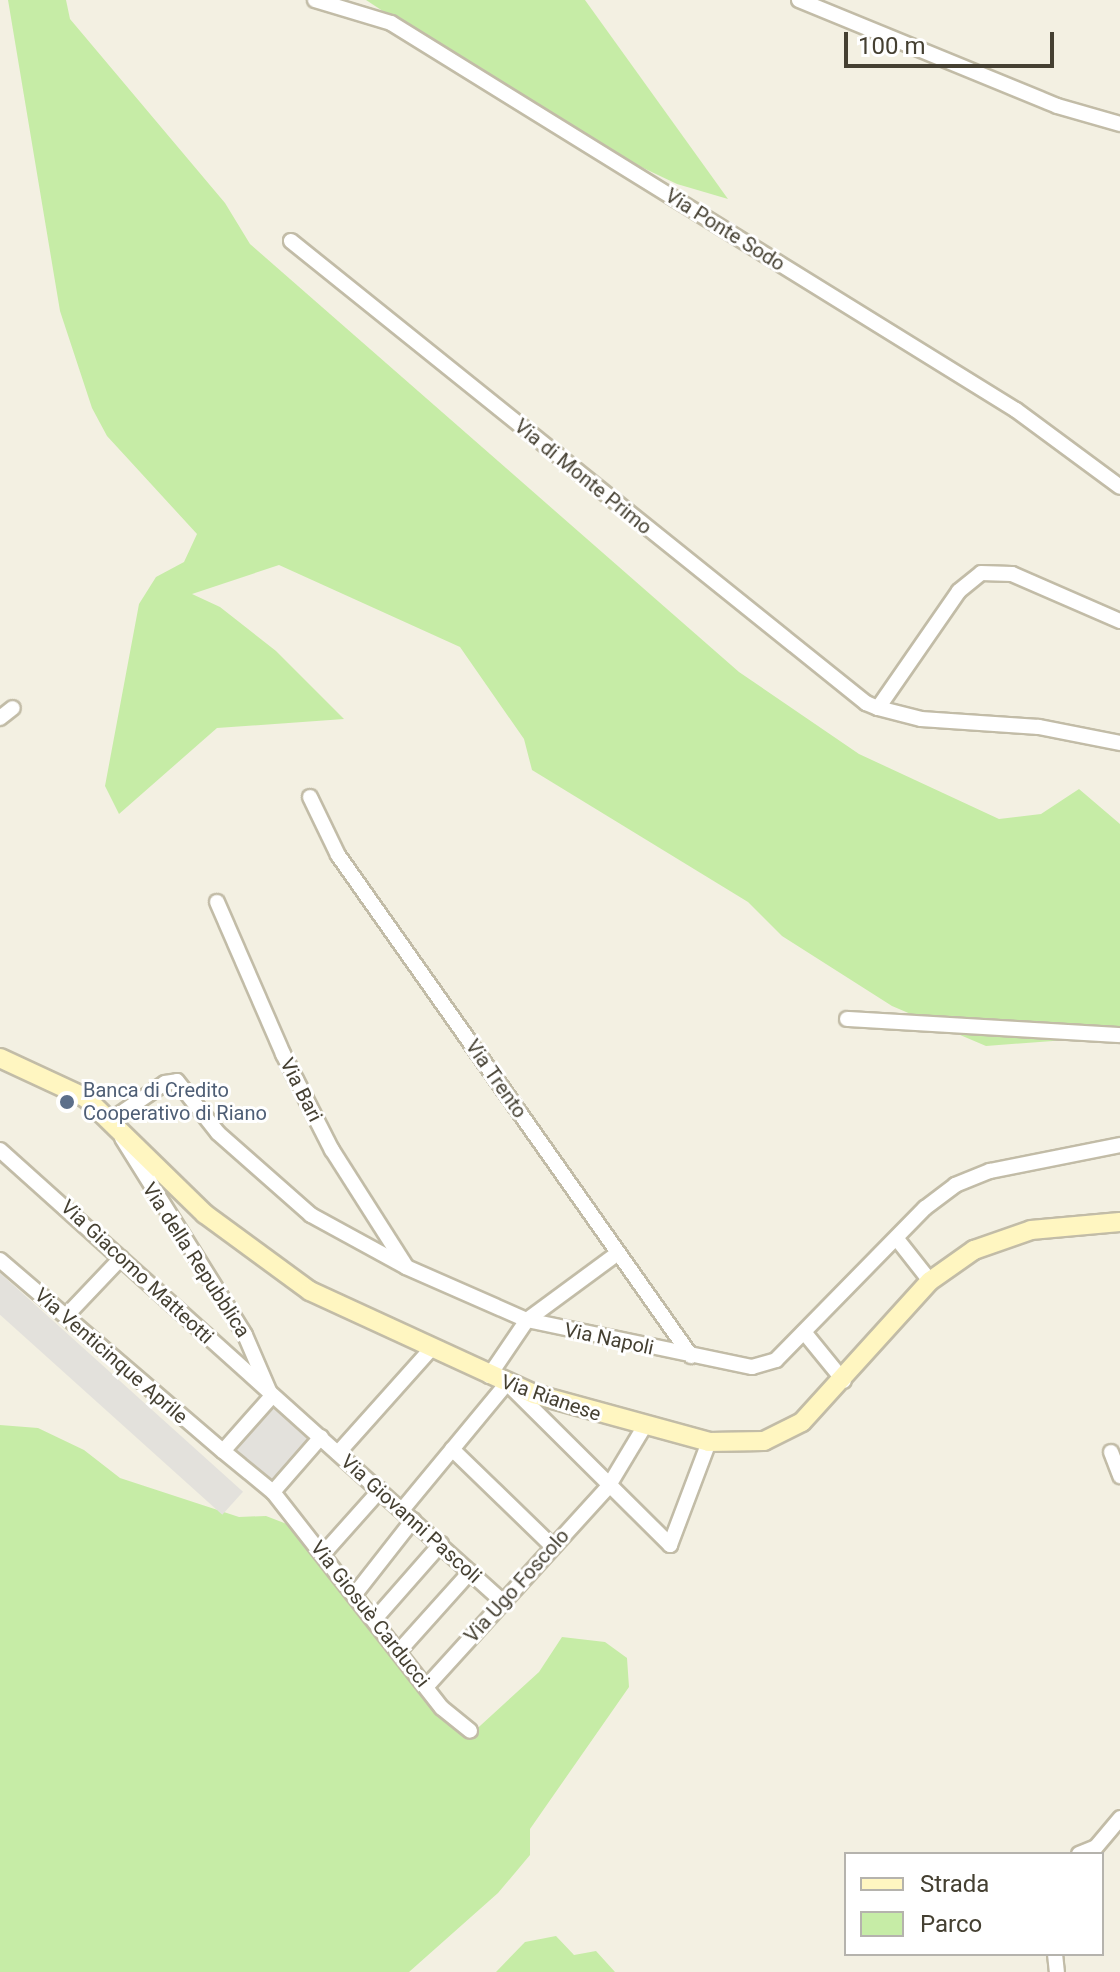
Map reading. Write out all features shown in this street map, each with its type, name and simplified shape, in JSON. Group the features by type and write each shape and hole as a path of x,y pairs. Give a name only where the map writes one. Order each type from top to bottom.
{"main road":[{"name":"Via Rianese","path":"0,1058 70,1088 114,1122 183,1195 278,1271 430,1350 489,1376 644,1427 709,1442 775,1438 811,1415 930,1281 969,1253 1009,1236 1120,1222"}],"street":[{"name":"Via Ponte Sodo","path":"315,0 391,23 1016,410 1120,487"},
{"path":"799,0 1057,106 1120,124"},
{"name":"Via di Monte Primo","path":"291,241 843,689 878,708 921,719 1039,727 1120,743"},
{"path":"878,708 959,591 981,573 1012,574 1120,621"},
{"path":"0,718 13,708"},
{"name":"Via Trento","path":"310,797 338,855 691,1356"},
{"name":"Via Bari","path":"217,902 297,1082 344,1170 406,1267"},
{"path":"847,1019 1120,1035"},
{"name":"Via Napoli","path":"114,1122 165,1083 177,1081 218,1133 311,1215 406,1267 527,1320 691,1356 765,1366 804,1332 933,1201 971,1177 1120,1145"},
{"name":"Via della Repubblica","path":"114,1122 150,1188 245,1335 271,1397"},
{"name":"Via Giacomo Matteotti","path":"0,1150 271,1397 321,1437"},
{"path":"897,1239 930,1281"},
{"path":"489,1376 527,1320 618,1253"},
{"path":"66,1316 121,1258"},
{"name":"Via Venticinque Aprile","path":"0,1260 273,1492"},
{"path":"804,1332 844,1381"},
{"path":"338,1453 430,1350"},
{"path":"355,1594 452,1449 507,1383 608,1487 670,1545 709,1442"},
{"path":"223,1451 271,1397"},
{"name":"Via Ugo Foscolo","path":"427,1686 501,1600 608,1487 644,1427"},
{"path":"273,1492 321,1437"},
{"name":"Via Giovanni Pascoli","path":"321,1437 501,1600"},
{"path":"452,1449 552,1546"},
{"path":"1111,1452 1120,1476"},
{"path":"323,1554 380,1490"},
{"name":"Via Giosuè Carducci","path":"273,1492 400,1650 442,1708 470,1731"},
{"path":"375,1619 441,1544"},
{"path":"400,1650 470,1572"},
{"path":"1084,1852 1096,1847 1120,1818"}],"green space":[{"path":"8,0 66,0 70,19 225,203 250,244 739,672 859,754 999,819 1041,814 1079,789 1120,824 1120,1036 986,1046 892,1006 782,936 748,902 532,770 524,739 460,647 279,565 192,594 220,607 276,651 344,719 217,728 119,814 105,786 139,604 156,577 184,562 197,534 107,436 92,408 60,311"},
{"path":"366,0 585,0 728,199 677,184 565,131"},
{"path":"0,1425 38,1428 84,1450 120,1478 239,1517 266,1516 292,1526 426,1700 469,1736 539,1672 562,1637 605,1642 627,1658 629,1687 530,1829 530,1855 498,1893 409,1972 0,1972"},
{"path":"556,1936 574,1955 596,1951 615,1972 496,1972 525,1942"}],"shaded area":[{"path":"0,1273 243,1492 222,1515 0,1315"},
{"path":"273,1408 309,1440 271,1482 236,1450"}],"place":[{"name":"Banca di Credito Cooperativo di Riano","path":"67,1102"}]}
